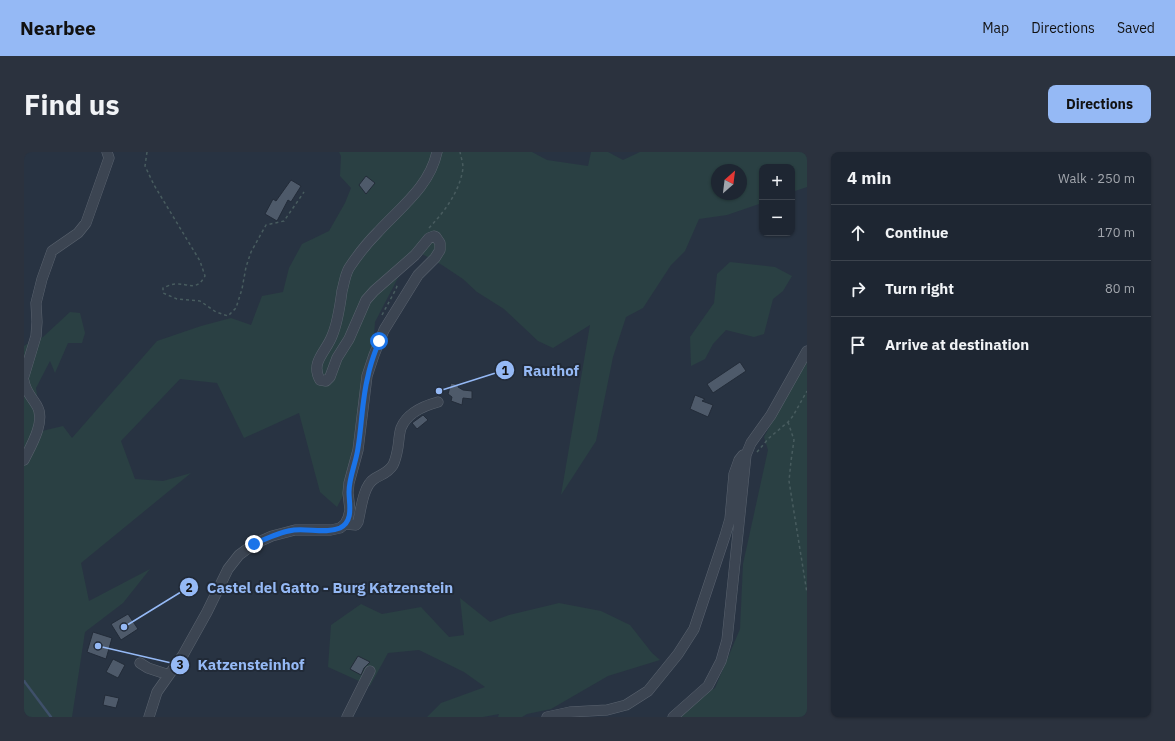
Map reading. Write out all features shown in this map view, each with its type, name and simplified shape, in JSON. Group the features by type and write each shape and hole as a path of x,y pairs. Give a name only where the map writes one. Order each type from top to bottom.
{"street":[{"path":"24,376 36,336 36,303 42,279 52,251 78,233 86,223 109,158 107,152"},
{"path":"149,717 157,692 184,655 228,568 239,555 254,544 272,536 295,530 331,530 340,528 345,524 350,510 348,493 349,483 358,450 367,376 384,330 418,275 435,258 440,250 440,243 436,237 434,236 429,238 415,255 374,291 366,300 349,339 337,358 330,377 326,381 320,380 316,366 320,356 332,338 348,269 376,233 424,183 435,162 437,152"},
{"path":"673,717 708,686 721,660 728,640 746,455 751,443 771,415 807,351"},
{"path":"24,381 25,389 38,408 39,424 24,460"},
{"path":"345,524 356,525 366,488 369,483 389,471 395,462 402,428 406,421 413,413 423,406 438,402"},
{"path":"547,717 570,712 592,714 619,708 642,696 663,674 691,635 730,519 736,467 741,456 746,455"},
{"path":"140,663 148,668 169,675"},
{"path":"346,717 370,672"}],"path":[{"path":"147,152 145,166 154,185 200,261 205,276 201,282 192,286 174,284 162,288 163,293 177,299 200,301 216,312 228,316 236,308 251,252 266,225 284,221 304,192"},
{"path":"746,455 756,453 769,438 788,422 807,391"},
{"path":"788,422 794,440 790,481 807,593"}],"green space":[{"path":"339,152 532,152 547,160 588,166 591,152 608,152 623,160 640,152 807,152 807,187 795,191 795,164 759,164 759,204 727,215 699,219 685,251 671,265 643,308 626,317 613,357 596,441 561,495 590,325 553,348 538,341 504,309 477,292 463,279 442,265 413,249 375,322 372,362 346,490 337,507 320,492 299,413 244,438 217,383 180,379 121,441 135,479 163,481 191,473 81,563 89,601 150,569 123,603 85,632 72,717 24,717 24,346 43,337 70,312 80,313 85,333 82,343 68,343 55,373 50,361 36,388 42,431 63,426 72,438 157,341 201,326 231,318 251,325 262,296 283,292 289,268 302,244 329,231 345,203 351,188 340,176 341,156"},
{"path":"730,262 775,267 792,276 783,291 773,299 764,334 754,337 726,330 713,344 705,359 691,366 690,337 714,303 717,274"},
{"path":"807,357 807,717 667,717 715,688 740,629 743,564 768,450 764,437"},
{"path":"460,598 490,622 509,615 559,603 601,611 630,625 652,653 660,660 608,676 551,709 527,714 522,717 498,717 499,714 483,717 427,717 441,703 485,687 464,672 419,650 388,653 370,686 328,667 331,625 361,604 382,614 421,607 449,637 464,635"}],"building":[{"path":"366,176 375,183 366,194 359,185"},
{"path":"291,180 301,186 291,202 288,200 277,221 265,214 273,199 276,201"},
{"path":"740,362 746,371 713,393 707,384"},
{"path":"451,383 459,385 458,387 463,390 472,391 472,399 463,398 462,405 451,401 452,397 448,394"},
{"path":"695,395 705,399 702,401 713,405 708,417 690,409"},
{"path":"423,415 428,420 417,429 412,423"},
{"path":"128,614 138,629 121,640 111,624"},
{"path":"93,632 112,638 106,659 87,652"},
{"path":"358,656 370,662 364,668 361,675 350,669"},
{"path":"113,659 125,665 118,678 106,672"},
{"path":"105,695 119,698 116,708 103,705"}],"waterway":[{"path":"24,681 51,717"}],"place":[{"name":"Rauthof","path":"439,391"},
{"name":"Castel del Gatto - Burg Katzenstein","path":"124,627"},
{"name":"Katzensteinhof","path":"98,646"}],"route":[{"path":"254,544 272,536 295,530 331,530 340,528 345,524 350,510 348,493 349,483 358,450 367,376 379,341"}]}
